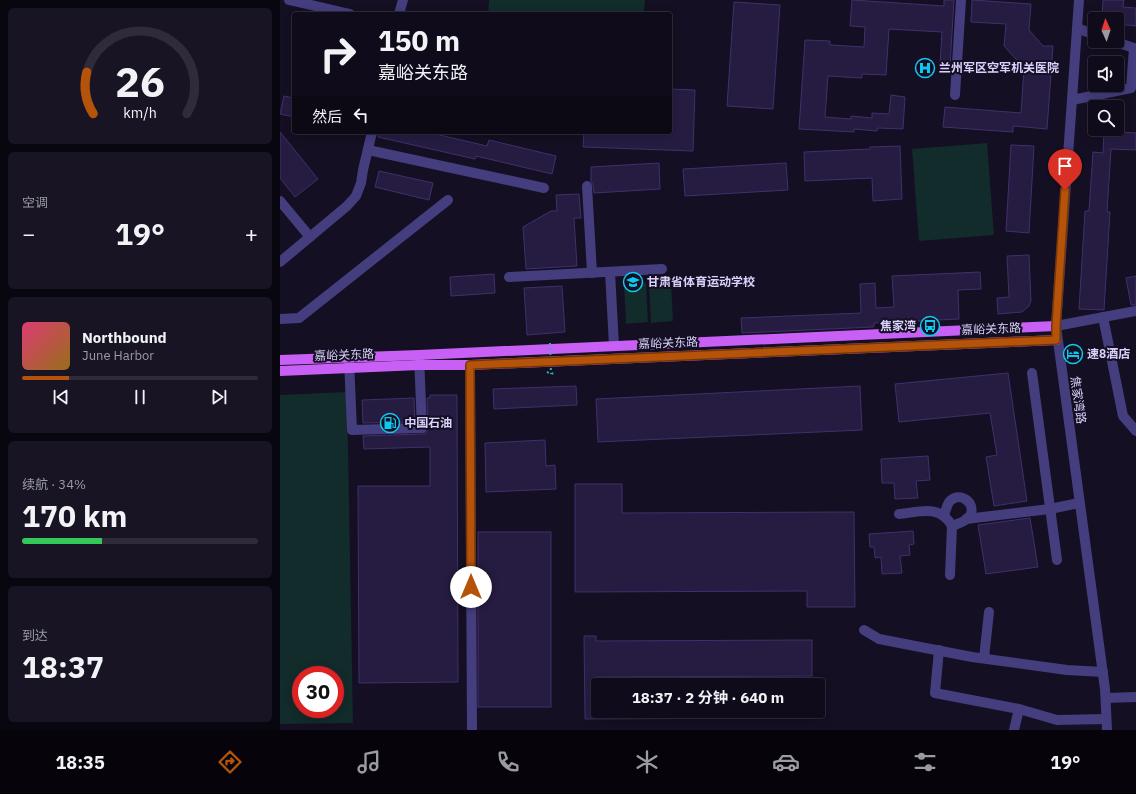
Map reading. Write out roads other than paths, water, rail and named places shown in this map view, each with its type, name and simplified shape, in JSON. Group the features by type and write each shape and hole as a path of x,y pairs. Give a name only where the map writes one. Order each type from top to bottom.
{"main road":[{"name":"嘉峪关东路","path":"280,370 349,363 419,360 614,346 1056,326"},
{"name":"嘉峪关东路","path":"419,360 470,365 1056,340"},
{"name":"嘉峪关东路","path":"280,360 349,363"}],"street":[{"path":"289,0 341,12"},
{"path":"400,12 403,0"},
{"path":"954,95 961,0"},
{"name":"焦家湾路","path":"1079,0 1056,340 1103,672 1106,698 1107,730"},
{"path":"1077,28 1088,32"},
{"path":"1072,100 1131,88 1134,48 1124,44"},
{"path":"280,262 347,206 356,196 361,184 372,134"},
{"path":"368,150 544,188"},
{"path":"587,186 592,273"},
{"path":"280,319 299,318 448,200"},
{"path":"280,201 310,237"},
{"path":"509,277 662,269"},
{"path":"610,272 614,346"},
{"path":"1056,326 1136,311"},
{"path":"1103,317 1123,416 1136,431"},
{"path":"349,363 352,430 422,428 419,360"},
{"path":"470,365 472,730"},
{"path":"1032,373 1057,560"},
{"path":"944,515 951,500 962,497 969,501 971,505 971,513 966,519"},
{"path":"952,526 966,519 1050,509 1079,503"},
{"path":"899,514 930,511 944,515 949,520 952,526 950,575"},
{"path":"984,658 989,612"},
{"path":"864,630 879,640 984,658 1067,670 1103,672"},
{"path":"939,650 935,694 1019,709 1056,720 1106,719"},
{"path":"1106,698 1136,697"},
{"path":"1014,730 1019,709"}],"place":[{"name":"兰州军区空军机关医院","path":"925,68"},
{"name":"甘肃省体育运动学校","path":"633,282"},
{"name":"焦家湾","path":"930,326"},
{"name":"速8酒店","path":"1073,354"},
{"name":"中国石油","path":"390,423"}]}
